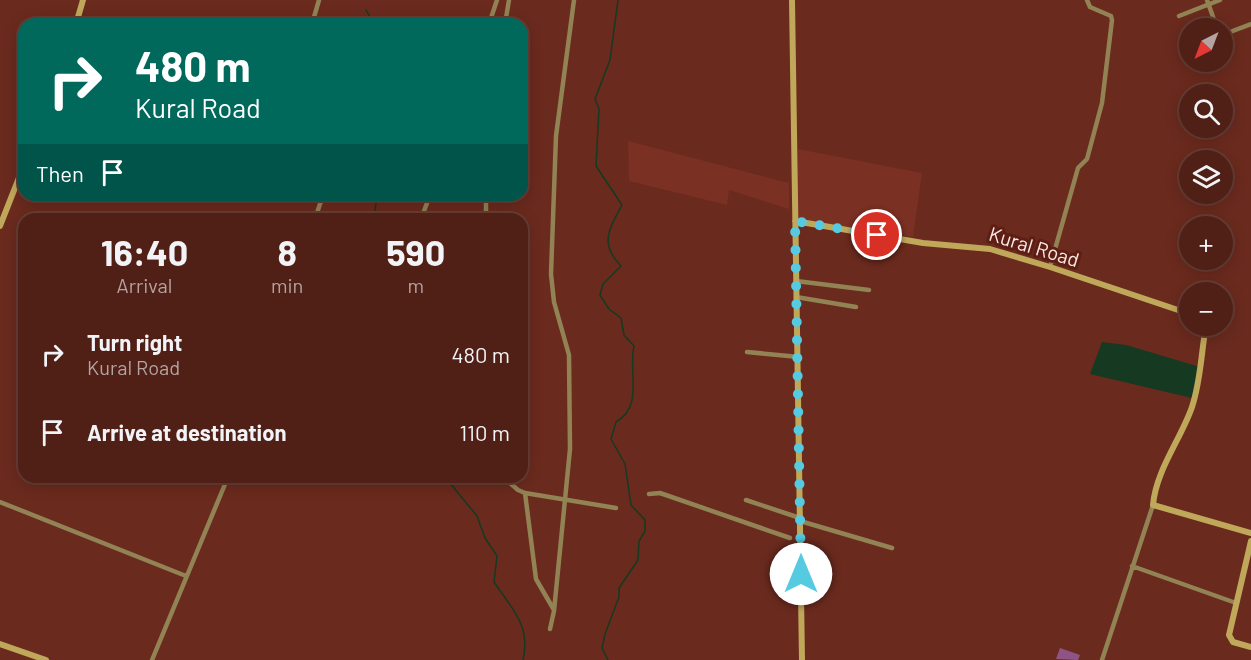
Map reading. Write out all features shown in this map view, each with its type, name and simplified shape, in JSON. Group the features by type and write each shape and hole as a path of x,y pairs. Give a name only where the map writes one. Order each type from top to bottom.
{"street":[{"path":"78,18 83,0"},
{"path":"314,18 319,0"},
{"path":"491,18 497,0"},
{"path":"506,18 509,0"},
{"path":"550,628 554,611 570,449 569,355 554,302 551,274 556,136 574,0"},
{"path":"792,0 802,660"},
{"path":"1050,267 1078,168 1087,159 1102,103 1112,20 1111,16 1090,7 1087,0"},
{"path":"1179,16 1208,2 1220,0"},
{"path":"1208,2 1214,18"},
{"path":"1233,31 1251,24"},
{"path":"0,226 18,180"},
{"name":"Kural Road","path":"795,221 944,247 977,247 1050,267 1179,310"},
{"path":"796,281 869,290"},
{"path":"796,297 856,307"},
{"path":"1102,660 1174,444 1182,435 1193,404 1201,372 1200,352 1204,336"},
{"path":"747,352 799,357"},
{"path":"152,660 225,483"},
{"path":"510,483 525,493 616,508"},
{"path":"525,493 536,579 554,611"},
{"path":"649,494 660,493 801,542"},
{"path":"746,500 800,520 892,548"},
{"path":"0,502 186,576"},
{"path":"1154,505 1251,533"},
{"path":"1251,541 1229,638 1233,642 1251,647"},
{"path":"1132,566 1236,603"},
{"path":"0,644 46,660"}],"shaded area":[{"path":"628,141 789,183 789,209 729,190 727,205 629,181"},
{"path":"798,149 922,173 913,237 797,219"},
{"path":"1102,342 1126,345 1200,367 1192,398 1090,374"},
{"path":"1060,648 1080,655 1078,660 1056,659"}],"waterway":[{"path":"608,660 602,648 605,634 619,597 619,588 638,560 639,541 645,531 645,520 631,505 625,464 611,439 616,422 625,415 630,407 634,346 624,335 621,318 609,309 600,295 603,284 621,266 610,251 608,236 622,205 596,166 599,109 595,99 610,60 618,0"},
{"path":"366,10 371,18"},
{"path":"375,213 376,201"},
{"path":"450,483 477,516 485,538 497,556 494,582 513,609 522,627 525,648 523,660"}],"route":[{"path":"801,574 801,439 795,221 877,235"}]}
